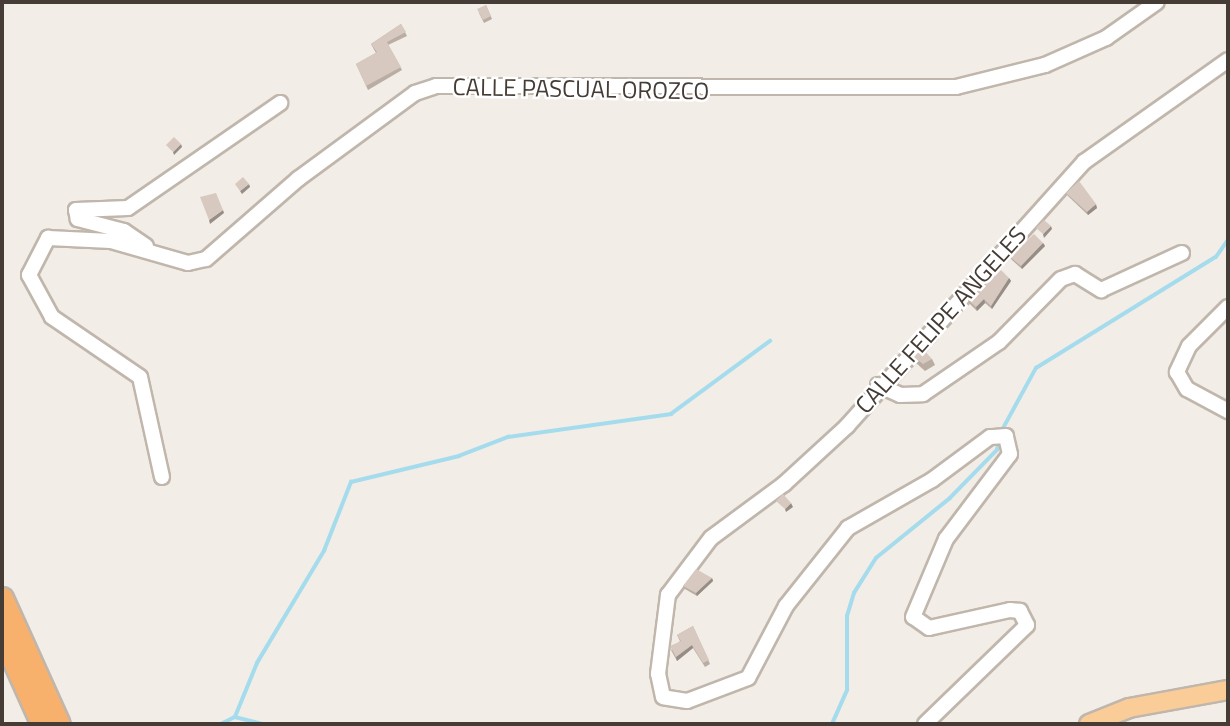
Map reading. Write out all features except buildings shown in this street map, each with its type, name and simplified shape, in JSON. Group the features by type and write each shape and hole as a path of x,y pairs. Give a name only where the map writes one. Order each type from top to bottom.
{"highway":[{"path":"2,598 59,724"},
{"path":"2,635 42,724"}],"main road":[{"path":"1089,724 1129,708 1228,690"}],"street":[{"name":"CALLE PASCUAL OROZCO","path":"162,477 140,377 52,317 29,275 48,238 111,241 188,263 206,259 298,179 415,93 436,86 956,87 1045,65 1106,38 1157,2"},
{"name":"CALLE FELIPE ANGELES","path":"925,724 1027,625 1020,611 1010,610 929,628 917,626 913,617 946,539 1010,454 1006,436 990,437 932,480 848,528 786,606 748,678 687,701 663,697 658,674 668,595 692,556 811,460 1084,162 1228,60"},
{"path":"156,253 124,231 78,219 76,210 128,208 279,103"},
{"path":"878,385 900,395 923,394 999,342 1061,279 1075,274 1101,290 1182,253"},
{"path":"1228,307 1189,346 1177,372 1187,390 1228,411"}],"waterway":[{"path":"1001,432 1036,368 1216,257 1228,240"},
{"path":"235,717 257,663 324,551 351,482 459,456 508,437 671,414 770,341"},
{"path":"832,724 847,690 847,616 854,593 876,558 950,498 997,450 999,440"},
{"path":"221,724 235,717 264,724"}]}
